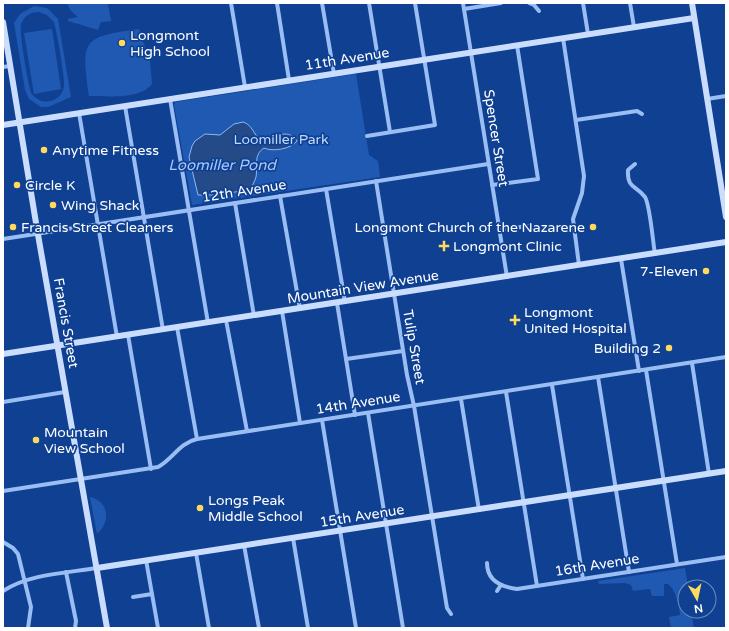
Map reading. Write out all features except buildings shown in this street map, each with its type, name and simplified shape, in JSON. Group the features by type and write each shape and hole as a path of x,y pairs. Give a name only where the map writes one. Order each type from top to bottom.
{"street":[{"path":"231,3 245,87"},
{"path":"277,3 289,80"},
{"path":"322,3 334,74"},
{"path":"369,3 390,132"},
{"path":"367,136 435,125 415,3"},
{"name":"Spencer Street","path":"463,3 507,277"},
{"path":"464,8 501,3"},
{"path":"529,3 534,5 539,11"},
{"path":"585,3 588,34"},
{"path":"630,3 634,27"},
{"path":"692,3 726,217"},
{"name":"11th Avenue","path":"3,125 694,18"},
{"name":"Francis Street","path":"3,22 18,122 107,628"},
{"path":"563,38 584,176 583,189 573,219 579,266"},
{"path":"492,185 538,179 517,45"},
{"path":"3,67 10,66"},
{"path":"707,99 726,96"},
{"path":"170,99 208,322"},
{"path":"125,106 163,330"},
{"path":"576,120 637,110 642,114"},
{"path":"79,113 117,337"},
{"name":"12th Avenue","path":"3,239 488,164"},
{"path":"635,164 628,170 628,178 631,186 646,200 655,254"},
{"name":"Tulip Street","path":"376,182 447,608 451,614"},
{"path":"326,189 345,302"},
{"path":"280,196 300,308"},
{"path":"235,203 254,316"},
{"path":"499,230 528,226"},
{"name":"Mountain View Avenue","path":"3,354 579,266 726,242"},
{"path":"622,259 639,371"},
{"path":"337,303 355,415"},
{"path":"282,311 300,423"},
{"path":"226,320 247,431"},
{"path":"177,327 197,439"},
{"path":"128,335 151,469"},
{"path":"346,359 403,351"},
{"name":"14th Avenue","path":"3,491 151,469 164,464 184,444 197,439 726,357"},
{"path":"692,363 709,474"},
{"path":"646,370 677,564"},
{"path":"598,377 629,572"},
{"path":"552,385 583,579"},
{"path":"3,402 65,392"},
{"path":"506,392 537,586"},
{"path":"461,399 479,510"},
{"path":"368,413 403,628"},
{"path":"322,420 356,628"},
{"name":"15th Avenue","path":"3,591 23,581 66,572 726,471"},
{"path":"293,538 308,628"},
{"path":"3,542 13,548 18,554 23,581 31,607 28,628"},
{"path":"244,545 259,628"},
{"path":"196,553 209,628"},
{"name":"16th Avenue","path":"501,585 517,589 726,557"},
{"path":"146,560 158,628"},
{"path":"487,563 487,571 493,580 501,585 498,591"},
{"path":"66,572 76,621 75,628"},
{"path":"133,597 152,594"}],"green space":[{"path":"67,3 108,3 111,21 101,22 98,30 68,21 68,19 78,17 71,11"},
{"path":"34,6 47,8 58,19 71,97 48,107 41,107 29,99 25,90 14,23 20,14","holes":["39,12 47,15 54,22 62,65 64,86 61,94 57,98 42,101 37,99 31,93 21,38 21,25 24,19 33,13"]},
{"path":"52,29 61,89 34,94 24,33"},
{"path":"139,29 150,61 152,84 140,93 132,95 89,96 85,63 86,52 90,44 96,39 106,35"},
{"name":"Loomiller Park","path":"356,74 369,155 378,161 380,177 192,205 174,105 175,102"},
{"path":"90,497 101,503 106,512 104,524 97,534"},
{"path":"685,568 687,579 677,579 677,600 673,590 668,584 664,584 664,596 652,596 650,589 633,591 631,585 625,583 599,584 598,581"},
{"path":"677,616 677,619 692,619 694,628 671,628 669,617"}],"water":[{"name":"Loomiller Pond","path":"243,122 249,125 256,136 261,140 284,134 293,137 297,141 291,146 282,149 272,150 264,148 258,154 256,177 251,189 219,195 198,195 189,157 195,141 205,134 220,135 234,124"}],"place":[{"name":"Longmont High School","path":"122,43"},
{"name":"Anytime Fitness","path":"44,150"},
{"name":"Circle K","path":"17,185"},
{"name":"Wing Shack","path":"53,205"},
{"name":"Francis Street Cleaners","path":"13,227"},
{"name":"Longmont Church of the Nazarene","path":"593,227"},
{"name":"Longmont Clinic","path":"444,246"},
{"name":"7-Eleven","path":"706,271"},
{"name":"Longmont United Hospital","path":"515,320"},
{"name":"Building 2","path":"669,348"},
{"name":"Mountain View School","path":"36,440"},
{"name":"Longs Peak Middle School","path":"200,508"}]}
